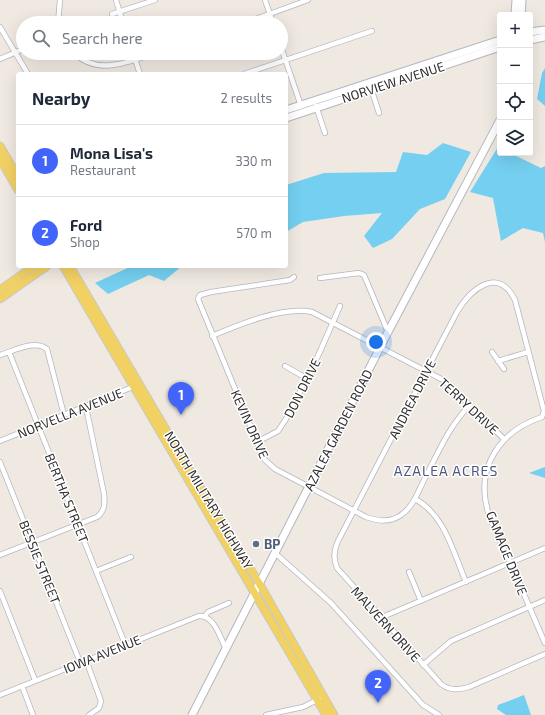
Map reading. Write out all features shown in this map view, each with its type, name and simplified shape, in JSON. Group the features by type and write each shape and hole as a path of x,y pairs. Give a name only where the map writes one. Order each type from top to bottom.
{"main road":[{"path":"515,12 516,0"},
{"path":"521,12 522,0"},
{"path":"533,32 545,30"},
{"path":"533,39 545,37"},
{"name":"NORVIEW AVENUE","path":"288,117 315,104 497,41"},
{"name":"NORVIEW AVENUE","path":"370,86 497,48"},
{"name":"NORVIEW AVENUE","path":"288,110 302,109"},
{"name":"AZALEA GARDEN ROAD","path":"192,715 388,332 497,125"},
{"path":"0,146 16,174"},
{"path":"0,159 16,187"},
{"path":"0,290 31,268"},
{"path":"0,299 44,268"},
{"name":"NORTH MILITARY HIGHWAY","path":"64,268 259,584 320,699 326,715"},
{"name":"NORTH MILITARY HIGHWAY","path":"71,268 255,593 320,699 334,715"}],"street":[{"path":"59,16 60,0"},
{"path":"116,0 121,16"},
{"path":"112,14 155,0"},
{"path":"265,0 270,14"},
{"path":"264,16 308,0"},
{"path":"0,27 15,52 0,59"},
{"path":"288,59 372,31"},
{"path":"20,60 27,72"},
{"path":"84,60 88,63 99,66 111,66 132,60"},
{"path":"135,60 139,72"},
{"path":"250,72 285,60 302,109"},
{"path":"86,68 88,63"},
{"path":"370,86 379,113"},
{"path":"315,104 325,133"},
{"path":"320,278 359,273 364,275 388,332"},
{"name":"KEVIN DRIVE","path":"294,277 290,280 211,292 200,295 198,299 257,442 270,465 308,487 372,519 386,521 395,519 405,512 415,498"},
{"name":"GAMAGE DRIVE","path":"496,284 507,289 513,296 544,415 517,428 504,439 490,462 485,483 485,493 489,512 545,643"},
{"name":"ANDREA DRIVE","path":"342,532 457,312 468,295 481,286 496,284"},
{"name":"DON DRIVE","path":"257,442 280,429 334,322 340,306"},
{"name":"TERRY DRIVE","path":"212,336 248,321 300,311 312,312 334,322 445,381 504,439"},
{"path":"0,355 34,345 42,345 47,349 64,415"},
{"name":"BERTHA STREET","path":"9,352 125,644"},
{"path":"492,352 504,369"},
{"path":"498,361 528,352"},
{"path":"285,366 306,378"},
{"name":"NORVELLA AVENUE","path":"0,441 86,407 136,385"},
{"path":"466,582 440,522 426,505 415,498 455,421 470,405"},
{"path":"0,555 96,517 102,512 105,499 86,407"},
{"name":"BESSIE STREET","path":"0,462 80,662"},
{"name":"MALVERN DRIVE","path":"342,532 335,549 334,559 337,568 423,665 441,684 448,689 457,690 469,687 545,654"},
{"path":"380,618 545,548"},
{"path":"275,554 331,603 418,700 427,709 439,715"},
{"path":"96,571 131,557"},
{"path":"409,572 421,601"},
{"path":"0,591 35,680"},
{"path":"423,665 451,641 545,600"},
{"name":"IOWA AVENUE","path":"0,695 125,644 199,616 205,616 208,612 229,603"},
{"path":"205,616 212,622 226,649"},
{"path":"86,660 101,701 99,708 89,715"},
{"path":"22,686 33,715"},
{"path":"266,715 302,707 320,699"}],"water":[{"path":"545,68 545,106 537,99 542,73"},
{"path":"443,143 471,152 445,199 420,209 392,239 373,248 364,236 382,213 344,216 303,222 288,231 288,184 324,173 396,172 403,152 427,155"},
{"path":"497,149 497,156 516,156 541,168 545,166 545,242 543,233 523,228 501,241 493,198 470,192"},
{"path":"128,268 180,268 164,281 149,275 108,294 95,283"},
{"path":"545,467 545,478 529,473"},
{"path":"524,695 531,715 506,715 497,709 498,705"}],"place":[{"name":"Mona Lisa's","path":"181,415"},
{"name":"BP","path":"256,544"},
{"name":"Ford","path":"378,703"}],"district":[{"name":"AZALEA ACRES","path":"446,470"}]}
